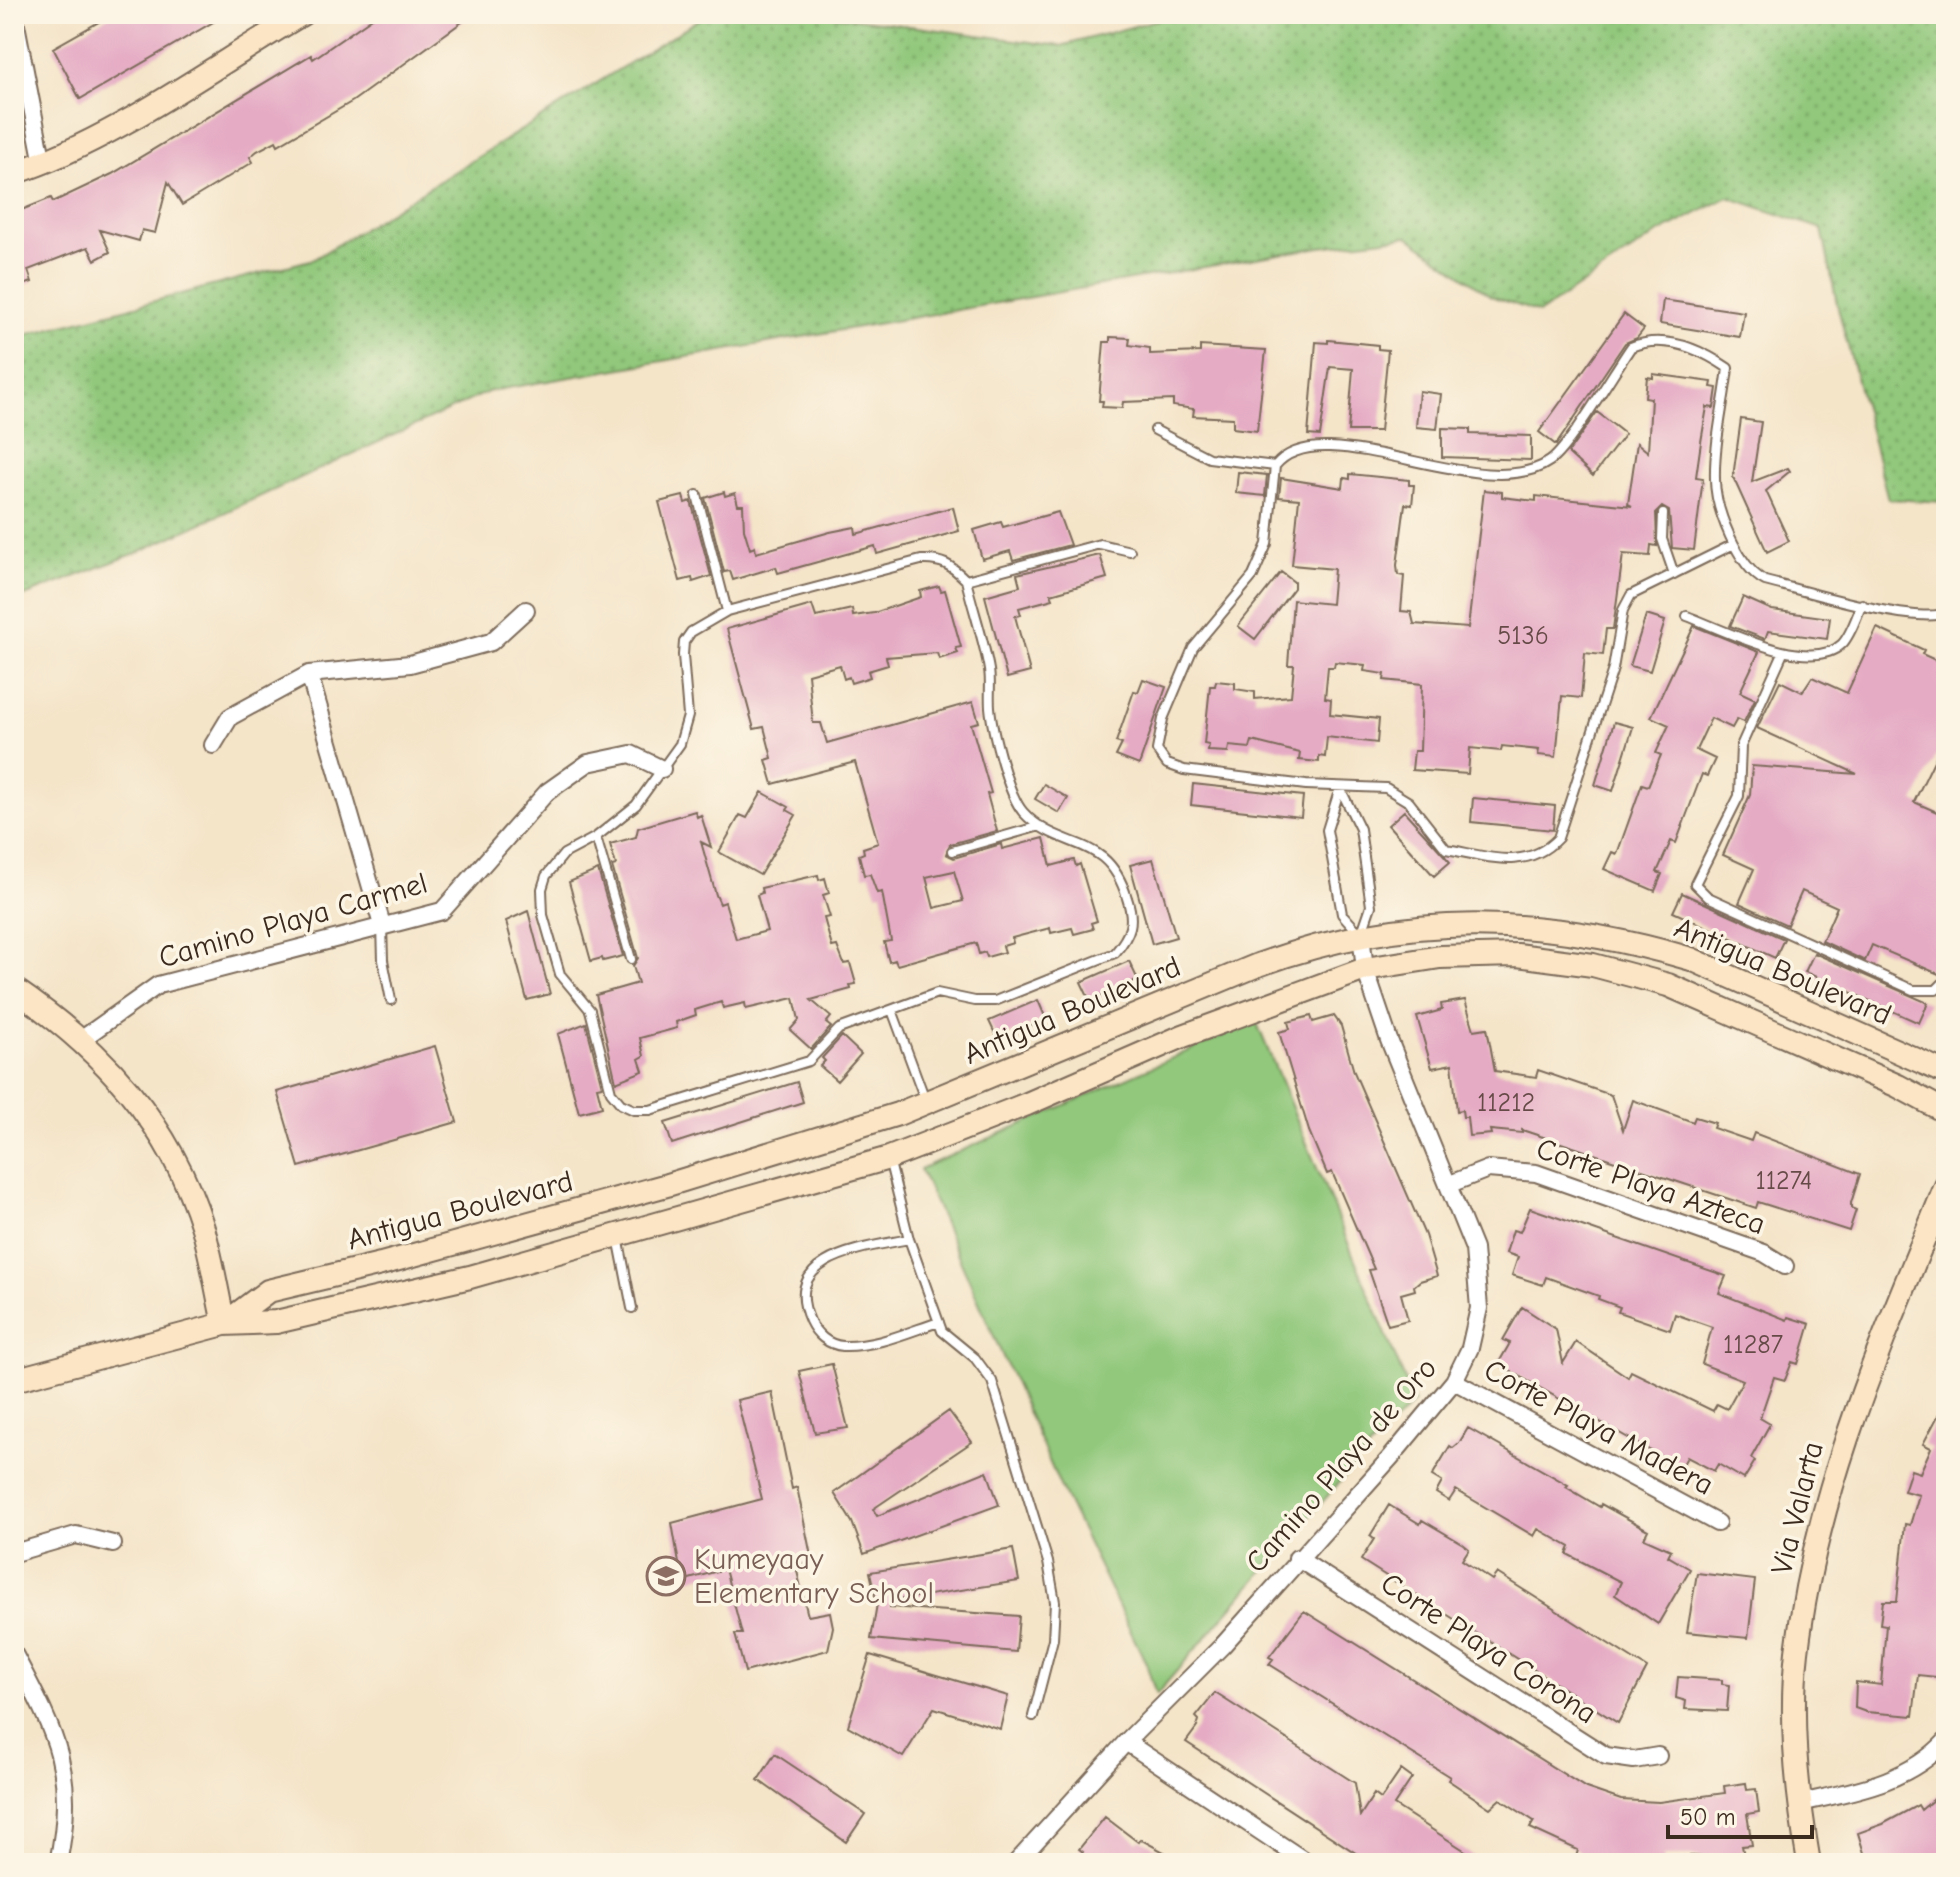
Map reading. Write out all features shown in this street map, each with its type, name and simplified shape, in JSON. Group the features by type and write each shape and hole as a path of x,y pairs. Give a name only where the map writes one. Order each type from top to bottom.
{"main road":[{"path":"14,173 43,164 111,130 302,14"},
{"name":"Antigua Boulevard","path":"224,1324 268,1291 381,1264 641,1192 926,1103 1258,965 1317,944 1361,935 1444,925 1527,927 1651,947 1691,959 1946,1073"},
{"name":"Antigua Boulevard","path":"14,1380 224,1324 276,1322 470,1277 889,1158 1027,1104 1183,1036 1365,969 1440,957 1517,955 1593,965 1631,974 1697,997 1898,1086 1946,1112"},
{"path":"14,989 82,1039 120,1077 183,1177 203,1229 224,1324"},
{"path":"923,1144 929,1125 926,1103"},
{"name":"Via Valarta","path":"1809,1863 1800,1803 1794,1705 1797,1652 1818,1531 1844,1438 1946,1186"},
{"path":"618,1236 626,1209 641,1192"}],"street":[{"path":"14,14 43,164"},
{"path":"213,745 230,717 309,674 410,664 491,642 526,610"},
{"path":"309,674 382,925"},
{"name":"Camino Playa Carmel","path":"82,1039 158,985 442,911 547,792 588,763 631,754 662,769"},
{"name":"Camino Playa de Oro","path":"1016,1863 1126,1742 1223,1645 1297,1558 1391,1457 1454,1381 1470,1348 1479,1308 1474,1249 1450,1184 1406,1087 1365,969 1361,935"},
{"name":"Corte Playa Azteca","path":"1450,1184 1488,1169 1536,1173 1764,1253 1785,1266"},
{"name":"Corte Playa Madera","path":"1454,1381 1717,1523"},
{"path":"14,1553 76,1535 113,1544"},
{"name":"Corte Playa Corona","path":"1297,1558 1606,1756 1634,1760 1658,1756"},
{"path":"14,1654 52,1727 64,1774 67,1819 58,1863"},
{"path":"1800,1803 1876,1786 1918,1766 1946,1741"},
{"path":"1126,1742 1308,1863"}],"lane":[{"path":"1732,545 1631,595 1623,610 1613,669 1558,838 1543,854 1527,860 1446,849 1409,802 1386,788 1340,788 1184,770 1167,764 1157,750 1163,719 1193,648 1253,576 1267,544 1275,466 1284,455 1306,447 1385,454 1445,469 1531,472 1553,459 1631,347 1646,341 1699,348 1728,368 1714,482 1732,545 1751,574 1765,581 1862,604 1934,617 1946,613"},
{"path":"1155,430 1209,458 1275,466"},
{"path":"697,495 727,611"},
{"path":"1663,514 1662,539 1674,574"},
{"path":"966,580 1100,544 1130,551"},
{"path":"935,559 950,564 966,580 990,672 991,711 1013,797 1023,812 1040,826 1100,853 1120,873 1133,918 1127,938 1115,953 995,1001 975,1001 937,993 839,1029 809,1061 779,1073 650,1110 621,1104 611,1092 590,1010 560,974 543,915 542,889 546,876 564,854 596,837 636,805 680,744 688,716 684,642 705,621 727,611 921,560 935,559"},
{"path":"1687,616 1783,653 1827,653 1843,643 1862,604"},
{"path":"1783,653 1741,746 1739,796 1695,884 1708,897 1913,990 1936,990 1946,980"},
{"path":"1340,788 1360,829 1371,906 1361,935 1342,914 1327,830 1340,788"},
{"path":"952,851 1040,826"},
{"path":"596,837 631,959"},
{"path":"382,925 383,960 391,1000"},
{"path":"892,1010 926,1103"},
{"path":"889,1158 909,1239 942,1331 975,1358 992,1381 1048,1562 1055,1602 1053,1639 1033,1716"},
{"path":"618,1236 632,1308"},
{"path":"909,1239 853,1250 812,1270 806,1282 807,1315 824,1339 839,1346 870,1344 939,1322"}],"green space":[{"path":"708,14 819,14 1061,46 1179,14 1946,14 1946,502 1888,499 1837,304 1822,229 1728,197 1657,234 1539,313 1491,296 1408,236 1320,247 490,391 136,553 14,600 14,338 314,259"},
{"path":"1256,1021 1414,1402 1362,1456 1156,1695 1146,1663 1061,1488 920,1169"}],"building":[{"path":"113,14 227,14 80,99 53,48"},
{"path":"378,14 473,14 353,101 278,145 276,141 257,151 250,157 253,162 182,205 168,182 155,233 142,230 139,241 100,230 110,252 95,260 88,247 28,270 32,282 14,288 14,213 51,198 53,202 112,174 311,55 313,59"},
{"path":"1663,300 1744,312 1740,337 1660,324"},
{"path":"1624,314 1644,329 1637,338 1625,343 1556,445 1539,432"},
{"path":"1110,337 1130,338 1129,345 1150,348 1150,354 1200,352 1200,346 1266,350 1257,431 1233,428 1233,418 1193,416 1194,409 1173,406 1173,400 1123,402 1122,408 1102,407 1103,401 1099,401 1104,342 1110,342"},
{"path":"1328,340 1378,345 1378,349 1388,350 1380,431 1348,431 1353,369 1330,367 1320,436 1308,435 1316,342 1328,343"},
{"path":"1653,374 1712,382 1711,387 1717,388 1714,408 1707,407 1696,477 1703,478 1694,550 1672,548 1669,511 1662,507 1656,513 1657,546 1651,545 1650,556 1623,554 1613,629 1606,629 1603,655 1585,653 1581,698 1562,696 1556,757 1538,755 1539,750 1502,746 1501,751 1470,748 1468,774 1412,770 1414,751 1420,751 1422,684 1384,680 1385,674 1364,671 1365,665 1335,662 1334,667 1328,667 1325,698 1331,699 1330,714 1379,719 1377,743 1327,737 1325,757 1319,756 1319,762 1299,760 1300,753 1252,741 1250,748 1229,746 1228,752 1208,751 1209,745 1204,744 1210,686 1215,686 1216,681 1235,683 1235,689 1255,692 1255,699 1291,696 1294,665 1288,665 1293,600 1331,604 1334,569 1292,565 1299,499 1279,497 1281,478 1343,488 1344,478 1350,479 1350,474 1409,480 1409,485 1414,485 1412,505 1405,504 1397,565 1398,575 1404,576 1401,611 1411,612 1414,624 1468,628 1484,490 1502,492 1502,497 1536,501 1536,496 1632,506 1628,504 1637,443 1648,452 1651,398 1645,397 1647,377 1653,378"},
{"path":"1419,391 1441,394 1437,429 1416,427"},
{"path":"1597,412 1625,434 1593,476 1568,453"},
{"path":"1741,419 1761,422 1752,482 1788,468 1790,471 1766,491 1789,541 1767,552 1733,477"},
{"path":"1442,428 1470,429 1470,434 1531,436 1531,460 1442,457"},
{"path":"1238,472 1267,475 1265,496 1236,493"},
{"path":"724,492 725,496 735,493 738,505 743,505 744,529 750,549 755,547 756,553 855,527 856,534 953,507 959,531 877,554 875,546 778,573 776,567 733,580 730,571 724,572 705,498"},
{"path":"683,496 685,503 691,501 711,576 693,582 692,578 680,581 659,502"},
{"path":"1058,512 1070,545 1013,560 1010,551 982,559 974,530 1001,522 1003,527"},
{"path":"1100,555 1107,578 1051,594 1053,599 1019,608 1021,615 1015,616 1030,672 1007,678 985,596 1020,586 1017,574"},
{"path":"1281,572 1294,582 1294,588 1255,639 1238,626"},
{"path":"939,586 941,591 945,590 961,647 956,648 958,653 939,659 937,653 886,657 888,665 868,671 870,677 851,683 849,677 844,679 840,665 808,674 813,723 821,723 827,743 973,702 979,722 971,724 991,793 987,794 997,831 950,844 946,854 954,858 1001,844 1002,849 1044,838 1051,866 1074,860 1076,866 1080,864 1097,921 1091,923 1093,929 1074,934 1072,928 1051,933 1050,928 1012,938 1013,943 1003,946 1005,952 987,957 985,952 979,954 976,943 897,965 895,960 889,962 884,942 891,941 882,892 877,893 870,874 864,875 859,855 864,853 863,848 878,843 855,762 773,784 766,760 772,758 764,727 754,729 727,629 812,605 816,617 852,609 853,616 874,613 921,597 920,591","holes":["954,871 963,901 934,908 926,877"]},
{"path":"1743,597 1772,610 1830,618 1827,639 1768,631 1765,639 1730,626"},
{"path":"1646,615 1665,621 1650,671 1630,666"},
{"path":"1694,626 1759,652 1740,692 1755,699 1744,722 1737,719 1732,728 1711,718 1696,750 1715,759 1707,776 1702,774 1676,843 1671,841 1657,872 1662,874 1655,891 1604,869 1612,852 1617,854 1642,784 1648,786 1661,755 1656,753 1669,725 1651,717"},
{"path":"1877,628 1924,650 1922,654 1946,665 1946,736 1914,802 1946,816 1946,967 1941,975 1872,945 1865,961 1822,941 1837,907 1802,891 1787,925 1739,903 1754,869 1723,855 1750,795 1752,766 1857,774 1757,728 1780,681 1802,692 1812,677 1847,693"},
{"path":"1143,679 1166,687 1139,765 1116,756 1122,744 1116,742 1134,691 1138,692"},
{"path":"1614,722 1633,727 1613,791 1595,785"},
{"path":"1044,784 1068,798 1059,813 1035,799"},
{"path":"1193,784 1303,796 1301,817 1191,805"},
{"path":"762,792 789,807 787,810 796,815 760,875 719,852 740,815 747,818"},
{"path":"1473,798 1555,806 1553,830 1471,822"},
{"path":"695,811 697,817 701,815 711,847 701,842 716,895 720,904 725,902 736,939 767,931 757,895 762,893 761,888 818,875 819,880 825,878 829,893 823,895 830,917 824,918 832,947 837,946 844,964 850,963 856,984 850,985 851,989 811,1000 831,1017 826,1023 831,1027 811,1049 790,1030 799,1020 794,998 746,1009 745,1003 723,1008 721,1002 695,1010 696,1015 676,1022 677,1028 640,1038 644,1056 639,1059 643,1071 616,1082 596,995 638,983 633,966 638,958 612,866 616,865 610,844 636,837 638,828"},
{"path":"1404,811 1450,862 1434,876 1388,825"},
{"path":"1153,859 1176,937 1152,944 1130,865"},
{"path":"598,870 623,956 591,961 569,882"},
{"path":"1682,893 1784,939 1775,958 1673,912"},
{"path":"528,911 550,994 527,1000 506,921"},
{"path":"1814,953 1928,1003 1919,1023 1805,972"},
{"path":"1129,961 1138,980 1090,1001 1081,982"},
{"path":"1038,1000 1046,1019 998,1040 989,1021"},
{"path":"1465,1000 1474,1030 1487,1028 1495,1071 1536,1077 1538,1070 1611,1095 1623,1130 1633,1100 1693,1122 1695,1117 1715,1123 1713,1128 1751,1141 1754,1133 1860,1174 1851,1203 1851,1208 1856,1210 1849,1231 1758,1202 1756,1208 1522,1130 1522,1133 1490,1130 1491,1134 1469,1136 1467,1117 1463,1117 1462,1110 1457,1111 1452,1064 1432,1068 1417,1017 1442,1010 1441,1004"},
{"path":"1311,1016 1313,1022 1334,1016 1341,1026 1354,1072 1425,1235 1437,1276 1420,1281 1414,1286 1415,1290 1401,1294 1408,1320 1388,1325 1369,1270 1374,1269 1332,1172 1327,1174 1309,1131 1279,1032 1290,1029 1288,1022"},
{"path":"586,1023 602,1086 597,1087 602,1107 579,1113 558,1034"},
{"path":"842,1036 861,1054 837,1081 820,1066 825,1061 822,1058"},
{"path":"435,1046 457,1122 299,1167 277,1092"},
{"path":"797,1082 803,1102 672,1144 665,1123"},
{"path":"1530,1208 1726,1276 1719,1293 1787,1320 1788,1317 1810,1324 1798,1364 1792,1362 1785,1380 1774,1377 1760,1418 1770,1424 1751,1458 1755,1461 1744,1479 1718,1464 1714,1471 1687,1457 1681,1468 1498,1364 1510,1343 1503,1340 1522,1307 1556,1329 1563,1363 1576,1342 1628,1377 1631,1371 1713,1411 1717,1404 1727,1409 1743,1380 1702,1364 1712,1327 1675,1314 1670,1330 1618,1312 1620,1307 1598,1299 1599,1296 1546,1277 1543,1285 1512,1275 1518,1257 1506,1253 1513,1230 1520,1232"},
{"path":"832,1364 848,1428 815,1433 799,1371"},
{"path":"772,1392 792,1489 797,1487 812,1561 796,1567 808,1616 830,1612 833,1627 828,1650 745,1672 735,1634 742,1634 725,1569 682,1581 672,1523 762,1499 737,1400"},
{"path":"1946,1401 1946,1678 1918,1675 1913,1716 1866,1712 1855,1708 1856,1682 1881,1685 1886,1625 1880,1624 1883,1601 1897,1601 1905,1524 1910,1525 1919,1495 1904,1491 1911,1470 1920,1473 1931,1448 1923,1444"},
{"path":"949,1411 972,1442 873,1509 877,1516 987,1471 999,1505 864,1554 852,1522 834,1493"},
{"path":"1468,1428 1568,1485 1566,1487 1600,1507 1601,1504 1648,1530 1644,1538 1671,1550 1668,1556 1690,1569 1658,1624 1615,1595 1621,1582 1567,1554 1570,1547 1538,1529 1534,1536 1456,1490 1449,1501 1436,1493 1442,1482 1432,1476 1450,1446 1453,1448 1459,1443"},
{"path":"1389,1505 1463,1544 1469,1549 1462,1560 1492,1580 1497,1573 1647,1668 1618,1723 1361,1560 1374,1539 1370,1536"},
{"path":"1013,1549 1019,1581 890,1601 890,1607 1019,1616 1016,1652 871,1639 877,1604 870,1572"},
{"path":"1697,1573 1755,1580 1748,1638 1687,1632"},
{"path":"1304,1611 1586,1788 1621,1800 1659,1802 1725,1793 1724,1786 1746,1783 1747,1790 1756,1789 1759,1812 1747,1814 1752,1845 1742,1846 1744,1856 1706,1863 1702,1857 1693,1856 1664,1856 1664,1863 1576,1857 1578,1850 1530,1828 1534,1821 1500,1799 1490,1808 1448,1780 1450,1777 1269,1664 1273,1659 1269,1657"},
{"path":"870,1655 1008,1696 1000,1729 934,1708 903,1757 848,1726"},
{"path":"1678,1677 1722,1680 1722,1684 1729,1685 1727,1711 1685,1709 1686,1701 1676,1698"},
{"path":"1215,1693 1355,1783 1360,1816 1374,1794 1381,1799 1401,1770 1412,1778 1394,1805 1484,1863 1371,1863 1186,1742 1197,1727 1199,1720 1196,1717"},
{"path":"775,1754 865,1814 846,1842 758,1780"},
{"path":"1946,1789 1945,1860 1939,1863 1867,1863 1858,1833 1883,1824 1918,1805 1921,1810"},
{"path":"1105,1817 1138,1842 1140,1839 1184,1863 1075,1863 1083,1852 1079,1849"}],"place":[{"name":"Kumeyaay Elementary School","path":"666,1576"}]}
